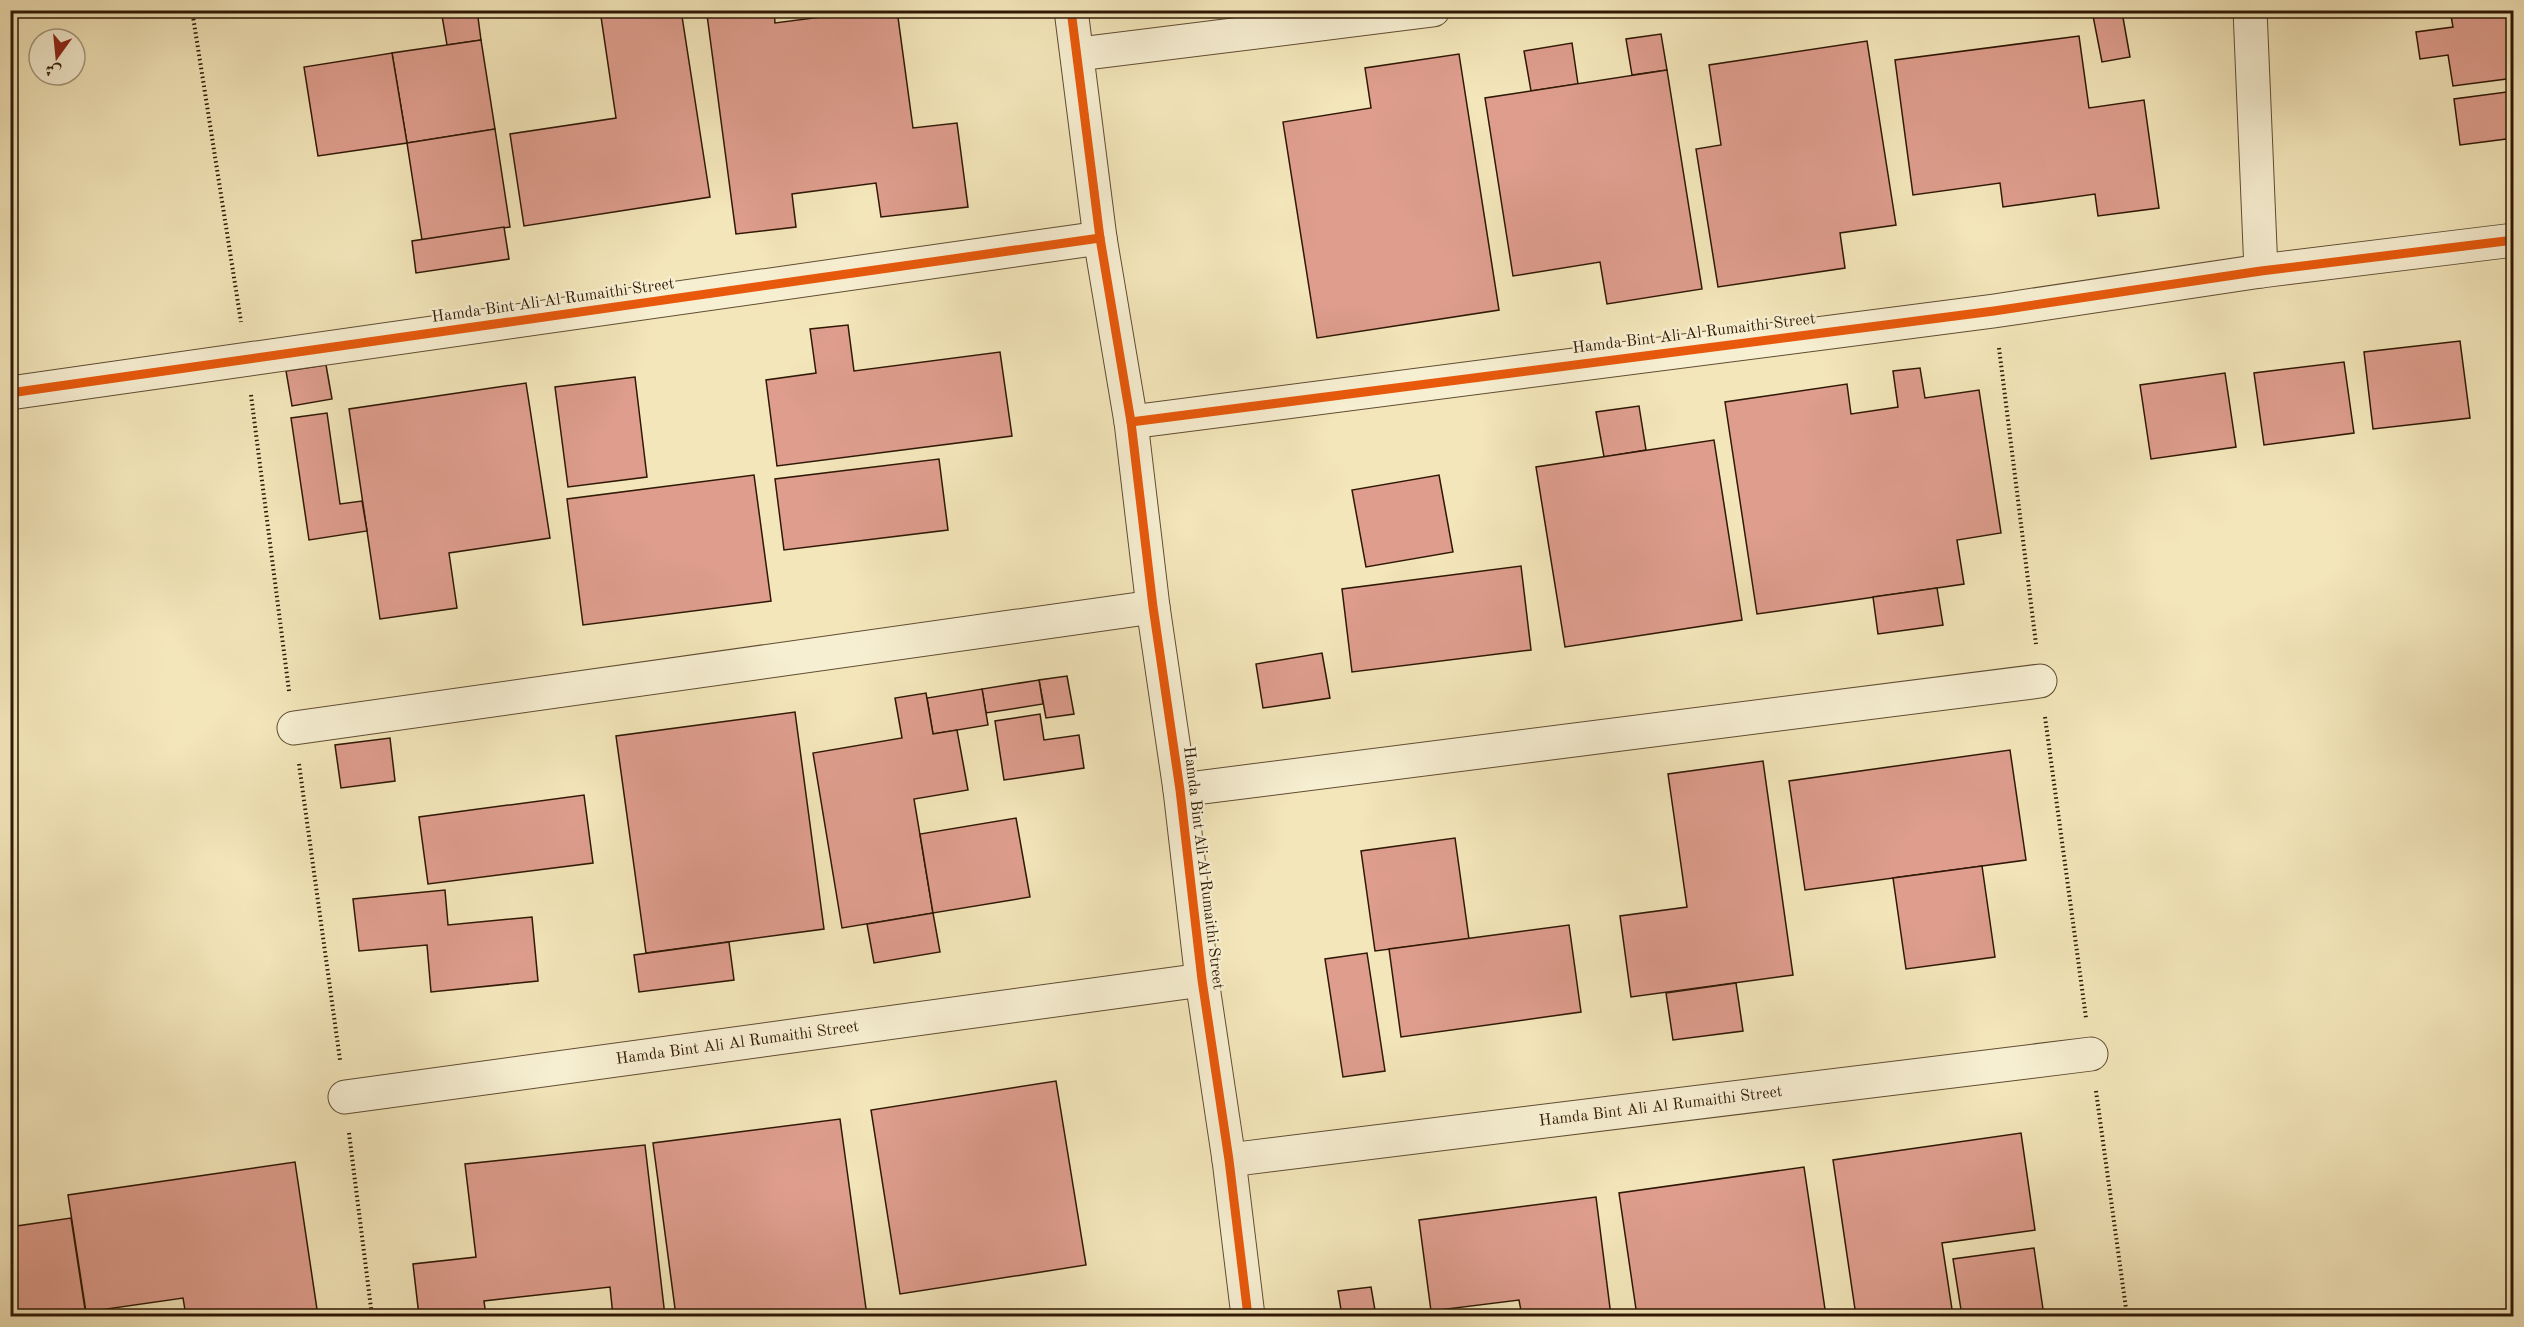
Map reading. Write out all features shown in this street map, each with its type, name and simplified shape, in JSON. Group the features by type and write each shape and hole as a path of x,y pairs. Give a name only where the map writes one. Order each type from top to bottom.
{"street":[{"name":"Hamda Bint Ali Al Rumaithi Street","path":"1071,10 1100,238 1131,422 1153,607 1180,790 1202,980 1229,1160 1248,1317"},
{"path":"1078,54 1433,10"},
{"path":"2250,10 2261,271"},
{"name":"Hamda Bint Ali Al Rumaithi Street","path":"10,393 1100,238"},
{"name":"Hamda Bint Ali Al Rumaithi Street","path":"1131,422 1994,311 2261,271 2514,240"},
{"path":"294,728 1153,607"},
{"name":"Hamda Bint Ali Al Rumaithi Street","path":"1180,790 2040,681"},
{"name":"Hamda Bint Ali Al Rumaithi Street","path":"345,1098 1202,980"},
{"name":"Hamda Bint Ali Al Rumaithi Street","path":"1229,1160 2091,1053"}],"path":[{"path":"192,10 247,361 372,1317"},
{"path":"1994,311 2040,681 2127,1317"}],"building":[{"path":"441,10 477,10 481,40 447,45"},
{"path":"600,10 681,10 710,197 524,226 510,134 616,118"},
{"path":"745,10 774,10 775,23 876,10 897,10 913,128 957,123 968,207 881,217 876,183 792,194 796,227 736,234 707,15"},
{"path":"2450,10 2514,10 2514,78 2453,86 2448,55 2420,59 2416,32 2453,27"},
{"path":"2122,12 2130,57 2102,62 2093,16"},
{"path":"1661,34 1667,70 1632,75 1626,39"},
{"path":"2079,36 2089,108 2144,100 2159,208 2098,216 2095,194 2003,207 2000,183 1913,195 1895,60"},
{"path":"481,40 495,129 407,143 392,53"},
{"path":"1867,41 1896,225 1840,233 1845,268 1718,287 1696,149 1721,145 1709,65"},
{"path":"1572,43 1578,84 1531,91 1524,51"},
{"path":"392,53 407,143 318,156 304,67"},
{"path":"1459,54 1499,310 1317,338 1283,122 1371,108 1365,68"},
{"path":"1667,70 1702,289 1607,304 1600,262 1513,276 1485,98"},
{"path":"2514,91 2514,138 2460,145 2454,99"},
{"path":"495,129 510,227 422,240 407,143"},
{"path":"504,227 509,259 416,273 412,241"},
{"path":"848,325 854,371 1000,352 1012,436 777,466 766,380 816,373 810,329"},
{"path":"2460,341 2470,418 2373,429 2364,352"},
{"path":"2344,362 2354,433 2264,445 2254,373"},
{"path":"326,365 332,399 292,406 286,371"},
{"path":"1920,368 1925,398 1979,390 2001,533 1957,540 1964,584 1757,614 1725,402 1847,384 1851,414 1898,407 1893,371"},
{"path":"2225,373 2236,447 2151,459 2140,385"},
{"path":"635,377 647,477 568,487 555,387"},
{"path":"526,383 550,538 449,553 457,608 380,619 349,409"},
{"path":"1639,406 1646,450 1604,457 1596,412"},
{"path":"327,413 340,504 362,501 367,531 309,540 291,418"},
{"path":"1714,440 1742,620 1565,647 1536,467"},
{"path":"939,459 948,530 784,550 775,479"},
{"path":"754,475 771,601 583,625 567,499"},
{"path":"1439,475 1453,552 1366,567 1352,490"},
{"path":"1521,566 1531,650 1352,672 1342,589"},
{"path":"1937,588 1943,625 1878,634 1873,597"},
{"path":"1322,653 1330,698 1263,708 1256,664"},
{"path":"1067,676 1074,714 1046,718 1039,680"},
{"path":"1039,680 1043,704 986,713 982,689"},
{"path":"982,689 988,725 933,734 927,698"},
{"path":"926,693 933,734 957,730 968,790 914,799 933,913 842,928 813,753 902,738 895,698"},
{"path":"795,712 824,929 646,953 616,736"},
{"path":"1040,714 1044,740 1079,735 1084,768 1004,780 995,721"},
{"path":"390,738 395,781 341,788 335,745"},
{"path":"2010,750 2026,860 1805,890 1789,781"},
{"path":"1763,761 1793,975 1631,997 1620,916 1687,907 1668,774"},
{"path":"584,795 593,863 428,884 419,817"},
{"path":"1016,818 1030,897 933,913 920,834"},
{"path":"1455,838 1469,939 1375,951 1361,851"},
{"path":"1982,866 1995,957 1906,969 1893,878"},
{"path":"445,890 448,925 532,917 538,981 431,992 427,945 359,951 353,899"},
{"path":"933,913 940,952 874,963 867,924"},
{"path":"1569,925 1581,1012 1401,1037 1389,949"},
{"path":"729,942 734,980 639,992 634,955"},
{"path":"1367,953 1385,1071 1343,1077 1325,959"},
{"path":"1736,983 1743,1031 1673,1040 1666,993"},
{"path":"1056,1081 1086,1265 900,1294 871,1110"},
{"path":"840,1119 867,1316 676,1316 653,1143"},
{"path":"2021,1133 2035,1230 1942,1243 1953,1316 1856,1316 1833,1160"},
{"path":"645,1145 665,1316 613,1316 610,1287 484,1301 486,1316 419,1316 413,1264 476,1257 465,1164"},
{"path":"295,1162 318,1316 186,1316 183,1298 86,1312 68,1195"},
{"path":"1804,1167 1826,1316 1637,1316 1619,1193"},
{"path":"1596,1197 1611,1316 1522,1316 1519,1300 1431,1311 1419,1220"},
{"path":"71,1218 86,1316 10,1316 10,1227"},
{"path":"2034,1248 2044,1316 1962,1316 1953,1259"},
{"path":"1371,1287 1376,1316 1342,1316 1338,1291"}],"cycle path":[{"path":"1071,10 1100,238 1131,422 1153,607 1180,790 1202,980 1229,1160 1248,1316"},
{"path":"10,393 1100,238"},
{"path":"1131,422 1994,311 2261,271 2514,240"}]}
